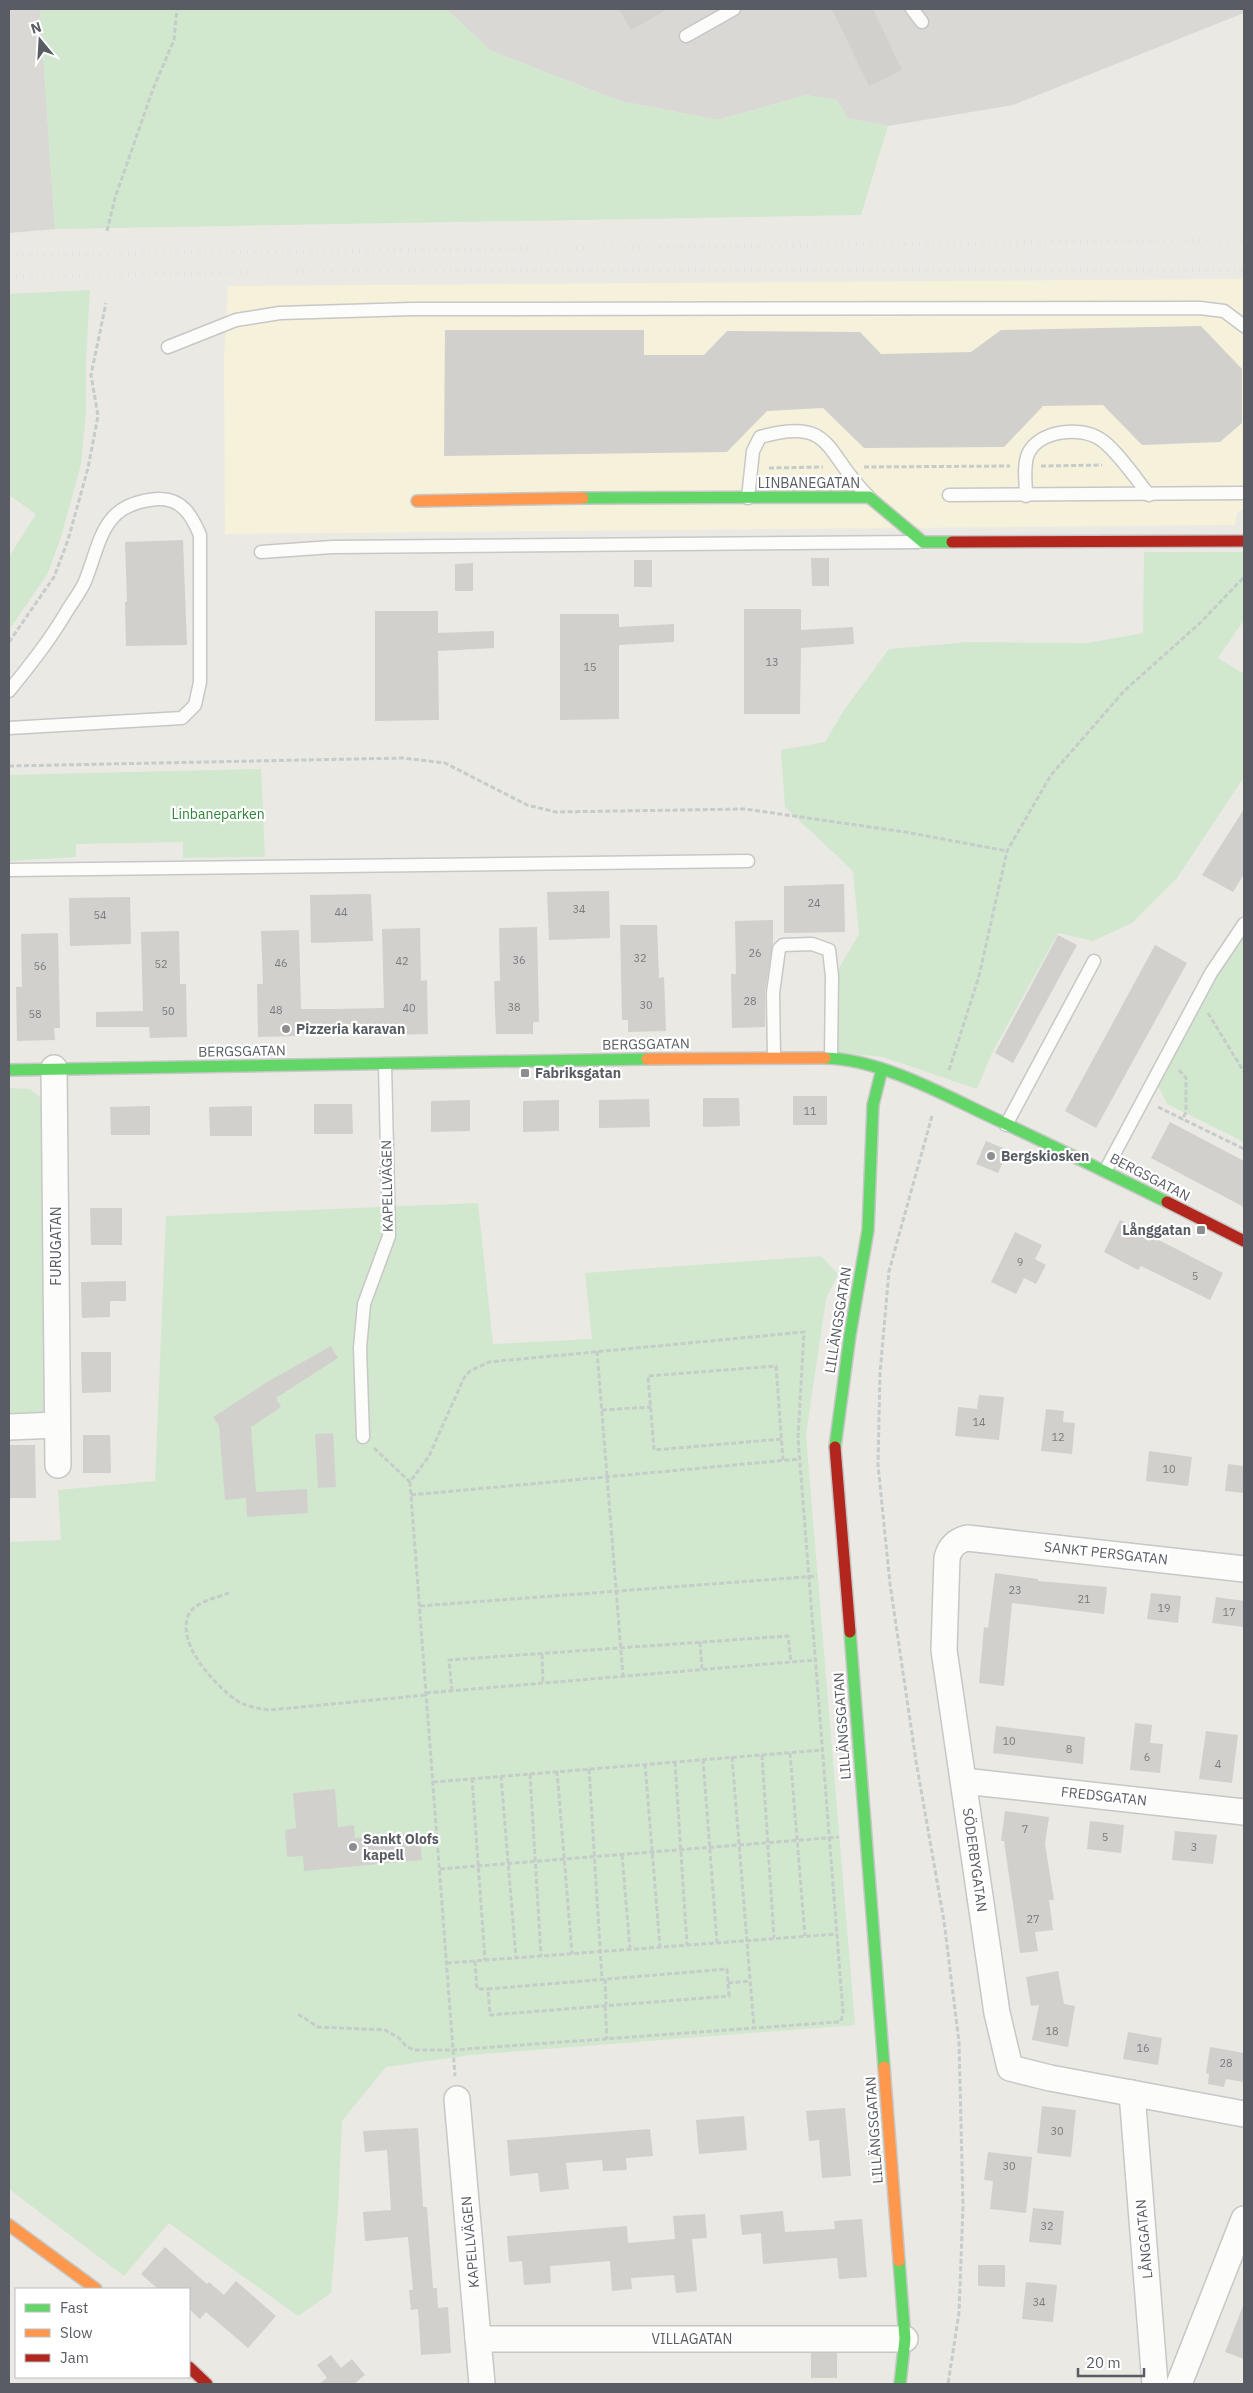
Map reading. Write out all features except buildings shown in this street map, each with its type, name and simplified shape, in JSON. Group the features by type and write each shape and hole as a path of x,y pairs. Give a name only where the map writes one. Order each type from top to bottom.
{"street":[{"name":"LINBANEGATAN","path":"418,501 532,498 869,497 923,542"},
{"path":"923,542 1244,541"},
{"name":"BERGSGATAN","path":"9,1070 831,1057 882,1068 942,1094 1105,1171 1244,1242"},
{"name":"FURUGATAN","path":"54,1068 58,1465"},
{"name":"LILLÄNGSGATAN","path":"882,1068 873,1105 868,1230 850,1335 835,1441 905,2339 900,2384"},
{"path":"9,1427 57,1425"},
{"name":"SANKT PERSGATAN","path":"967,1538 1244,1568"},
{"name":"SÖDERBYGATAN","path":"967,1538 957,1541 949,1550 947,1558 944,1650 997,2013 1010,2068 1017,2071 1132,2093"},
{"name":"FREDSGATAN","path":"964,1781 1244,1812"},
{"path":"1132,2093 1244,2114"},
{"name":"LÅNGGATAN","path":"1132,2093 1155,2384"},
{"name":"KAPELLVÄGEN","path":"457,2099 482,2384"},
{"path":"1179,2384 1244,2219"},
{"path":"9,2225 95,2288"},
{"name":"VILLAGATAN","path":"478,2339 905,2339"},
{"path":"190,2368 207,2384"}],"lane":[{"path":"686,36 734,9"},
{"path":"912,9 922,22"},
{"path":"168,347 236,320 280,313 412,309 1200,308 1224,311 1244,326"},
{"path":"748,498 753,451 760,437 786,430 808,432 823,439 869,497"},
{"path":"1026,496 1025,467 1028,453 1042,438 1058,433 1085,432 1101,439 1148,495"},
{"path":"949,496 1244,493"},
{"path":"9,691 50,640 85,580 103,528 120,511 144,500 164,499 182,505 193,518 200,535 200,682 195,705 182,718 9,728"},
{"path":"261,552 332,547 923,542"},
{"path":"9,870 748,862"},
{"path":"1105,1171 1211,973 1244,924"},
{"path":"774,1057 772,993 779,950 783,946 812,944 829,950 832,976 831,1057"},
{"path":"1006,1125 1094,961"},
{"name":"KAPELLVÄGEN","path":"363,1437 360,1348 364,1304 389,1236 385,1064"}],"path":[{"path":"107,231 115,198 153,89 174,40 177,9"},
{"path":"9,642 54,577 68,540 88,468 98,416 91,375 106,303"},
{"path":"751,468 843,466 1025,467 1123,464"},
{"path":"948,2384 959,2313 963,2206 959,2042 944,1921 916,1761 892,1594 878,1466 880,1372 889,1272 928,1125 942,1094 979,976 1006,851 1051,775 1112,704 1200,623 1244,577"},
{"path":"9,766 403,758 445,763 527,805 556,812 745,810 905,832 1006,851"},
{"path":"1199,998 1244,1072"},
{"path":"1165,1058 1186,1078 1186,1112 1182,1120"},
{"path":"1144,1100 1244,1149"},
{"path":"298,2014 318,2027 385,2030 399,2038 413,2050 453,2050 841,2021 843,2012 799,1459 798,1438 804,1332 489,1362 470,1371 464,1378 429,1456 410,1482 420,1606 426,1694 440,1870 453,2050 457,2099"},
{"path":"598,1351 623,1676"},
{"path":"782,1439 654,1450 648,1376 776,1366 782,1439 783,1460"},
{"path":"602,1410 650,1407"},
{"path":"363,1437 410,1482"},
{"path":"411,1495 799,1459"},
{"path":"420,1606 817,1576"},
{"path":"229,1593 202,1603 190,1613 186,1627 189,1644 194,1656 216,1682 237,1700 250,1707 269,1710 452,1691 815,1660"},
{"path":"452,1691 449,1660 788,1636 791,1662"},
{"path":"700,1642 702,1669"},
{"path":"542,1653 543,1683"},
{"path":"433,1782 822,1750"},
{"path":"790,1753 805,1936"},
{"path":"762,1755 774,1938"},
{"path":"732,1757 754,2028"},
{"path":"703,1760 717,1943"},
{"path":"675,1762 687,1945"},
{"path":"645,1764 660,1947"},
{"path":"588,1769 607,2039"},
{"path":"557,1771 572,1954"},
{"path":"530,1774 541,1956"},
{"path":"501,1776 516,1958"},
{"path":"472,1778 485,1960"},
{"path":"440,1870 839,1837"},
{"path":"622,1855 630,1950"},
{"path":"447,1963 837,1934"},
{"path":"475,1961 477,1989 727,1969 729,1996 490,2015 488,1989"},
{"path":"728,1983 750,1981"}],"shaded area":[{"path":"9,9 40,9 55,229 9,233"},
{"path":"446,9 1244,9 1244,13 1013,105 888,126 847,118 837,100 806,95 718,120 620,101 491,51"},
{"path":"1244,279 1244,509 1237,513 1235,525 225,534 224,359 228,286"}],"green space":[{"path":"40,9 446,9 491,51 620,101 718,120 806,95 837,100 848,118 888,126 861,215 55,229"},
{"path":"90,290 86,359 86,414 81,464 61,537 48,573 9,630 9,557 36,514 9,495 9,294"},
{"path":"1144,552 1244,552 1244,620 1218,658 1244,674 1244,777 1177,878 1132,923 1093,941 1058,933 992,1053 977,1089 883,1057 832,1052 838,970 859,934 853,871 785,807 781,750 825,742 844,710 889,649 968,642 1088,643 1143,633"},
{"name":"Linbaneparken","path":"261,769 265,857 183,858 183,842 76,844 76,857 9,861 9,775"},
{"path":"1244,924 1244,1142 1167,1104 1157,1084"},
{"path":"9,1088 30,1089 43,1100 51,1410 9,1416"},
{"path":"478,1203 493,1344 592,1339 585,1273 821,1256 838,1274 826,1299 806,1435 855,2025 471,2055 386,2067 342,2121 338,2210 331,2293 298,2316 169,2223 124,2276 9,2189 9,1542 61,1540 58,1490 155,1481 166,1216"}],"railway":[{"path":"9,255 1244,240"},
{"path":"9,277 331,271 1244,270"}],"traffic: fast":[{"path":"583,498 869,497 923,542 952,542"},
{"path":"825,1058 867,1064 909,1079 951,1097 1167,1202"},
{"path":"9,1070 647,1059"},
{"path":"835,1447 850,1335 868,1230 873,1105 882,1069"},
{"path":"850,1632 884,2067"},
{"path":"899,2261 905,2339 900,2384"}],"traffic: slow":[{"path":"417,501 583,498"},
{"path":"647,1059 825,1058"},
{"path":"884,2067 899,2261"},
{"path":"9,2225 95,2288"}],"traffic: jam":[{"path":"952,542 1244,541"},
{"path":"1167,1202 1244,1241"},
{"path":"835,1447 850,1632"},
{"path":"190,2368 207,2384"}],"place":[{"name":"Pizzeria karavan","path":"286,1029"},
{"name":"Fabriksgatan","path":"525,1073"},
{"name":"Bergskiosken","path":"991,1156"},
{"name":"Långgatan","path":"1201,1230"},
{"name":"Sankt Olofs kapell","path":"353,1847"}]}
